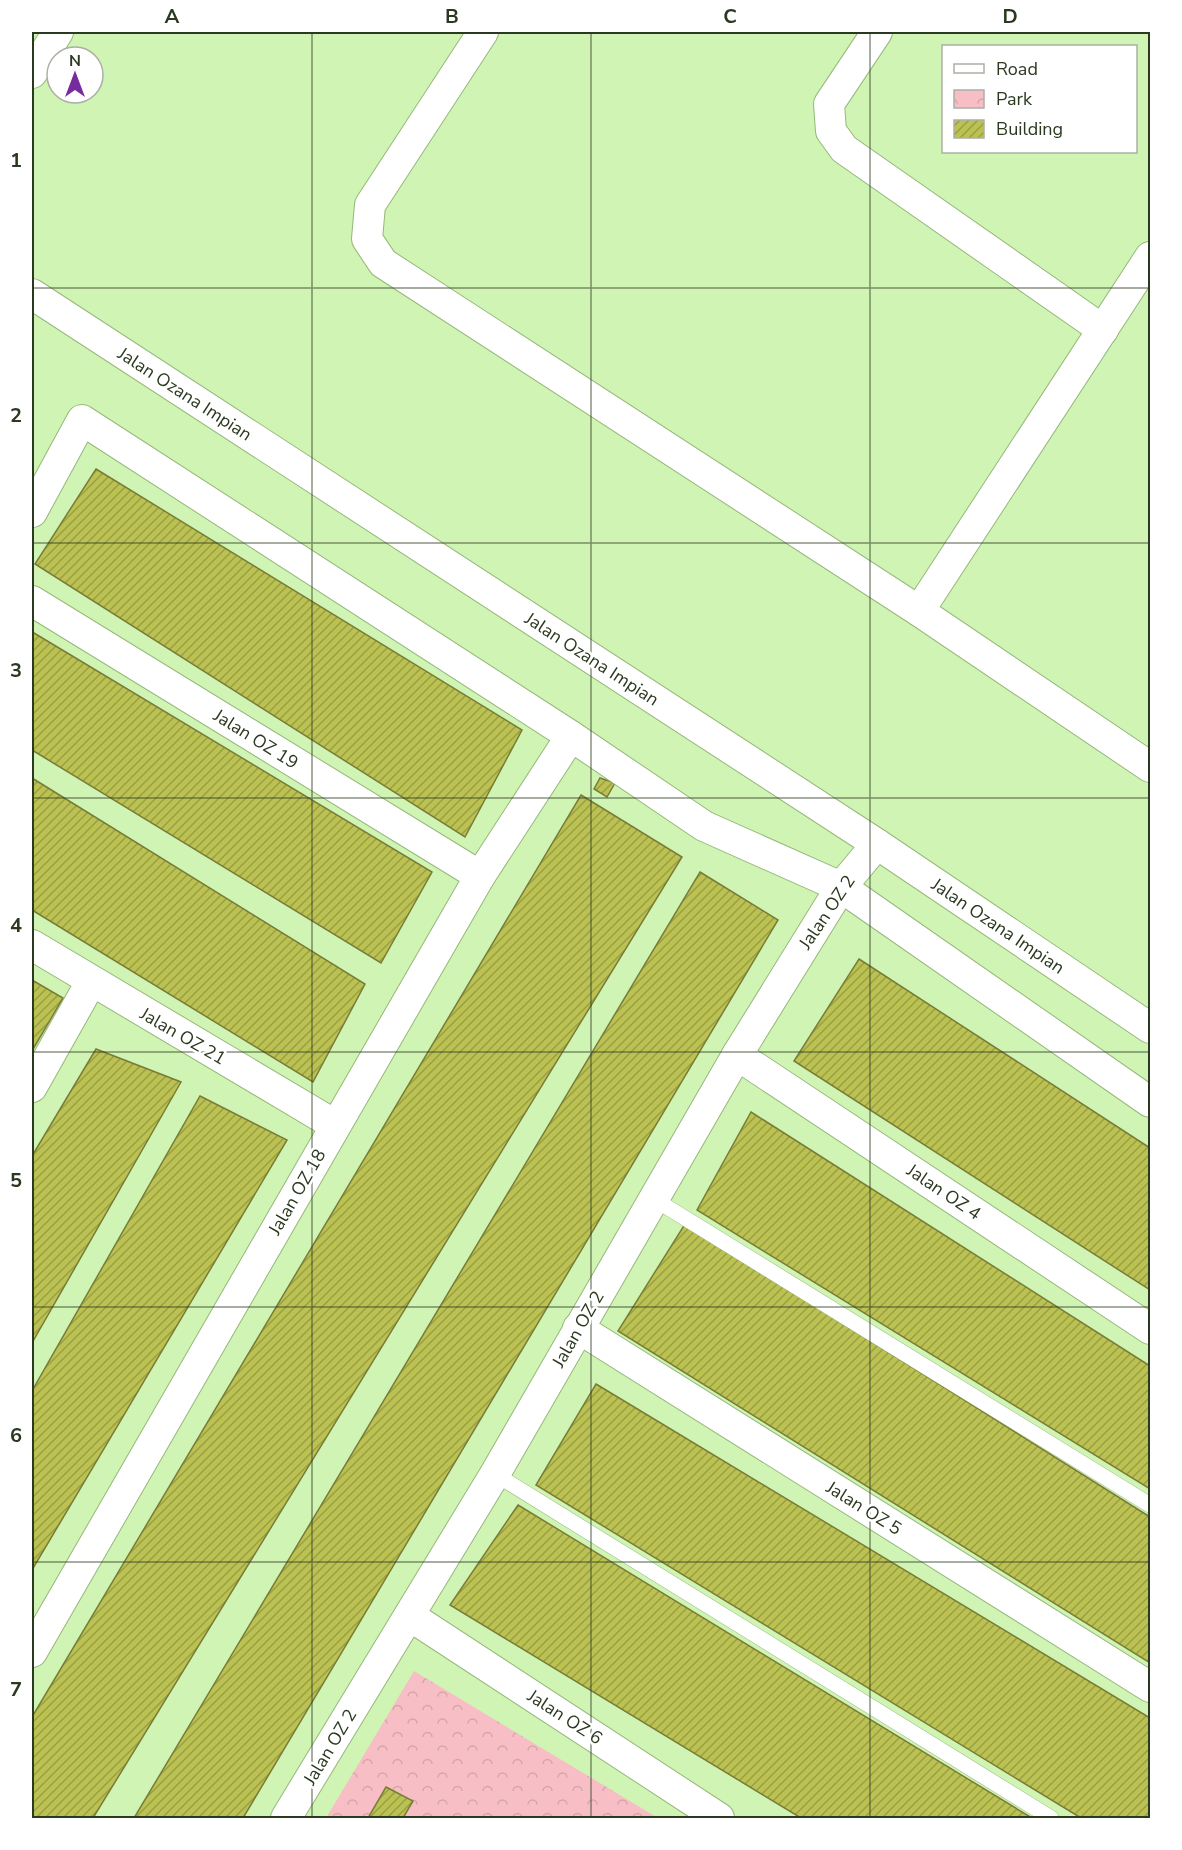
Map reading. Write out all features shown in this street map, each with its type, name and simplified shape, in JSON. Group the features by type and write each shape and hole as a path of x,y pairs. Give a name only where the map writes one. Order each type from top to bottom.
{"street":[{"path":"32,73 58,32"},
{"path":"483,32 370,205 367,239 382,263 919,611 1150,766"},
{"path":"877,32 829,104 831,131 844,149 1103,330"},
{"path":"919,611 1150,257"},
{"name":"Jalan Ozana Impian","path":"32,294 877,844 1150,1028"},
{"path":"32,512 82,420 571,736 704,826 841,887 1150,1102"},
{"name":"Jalan OZ 19","path":"32,601 480,876"},
{"name":"Jalan OZ 18","path":"32,1652 480,876 571,736"},
{"name":"Jalan OZ 2","path":"286,1818 495,1474 737,1055 841,887 877,844"},
{"name":"Jalan OZ 21","path":"32,945 335,1125"},
{"path":"32,1087 92,982"},
{"name":"Jalan OZ 4","path":"737,1055 1150,1329"},
{"name":"Jalan OZ 5","path":"579,1328 1150,1687"},
{"name":"Jalan OZ 6","path":"410,1616 719,1818"}],"lane":[{"path":"654,1199 1150,1505"},
{"path":"495,1474 1051,1818"}],"green space":[{"path":"414,1671 658,1818 326,1818"}],"building":[{"path":"96,469 522,730 465,837 35,564"},
{"path":"34,633 432,872 381,963 32,750 32,636"},
{"path":"32,778 365,984 313,1082 32,910"},
{"path":"600,778 615,783 607,797 594,789"},
{"path":"581,795 682,857 93,1818 32,1818 32,1717"},
{"path":"700,872 778,920 243,1818 134,1818"},
{"path":"859,959 1150,1148 1150,1290 794,1061"},
{"path":"32,980 63,998 32,1051"},
{"path":"96,1049 181,1082 32,1343 32,1156"},
{"path":"200,1096 287,1140 32,1570 32,1391"},
{"path":"751,1112 1150,1366 1150,1489 697,1210"},
{"path":"685,1224 1150,1517 1150,1663 618,1331"},
{"path":"596,1384 1150,1718 1150,1818 1081,1818 536,1485"},
{"path":"518,1505 1032,1818 801,1818 450,1605"},
{"path":"386,1787 413,1801 403,1818 368,1818"}]}
